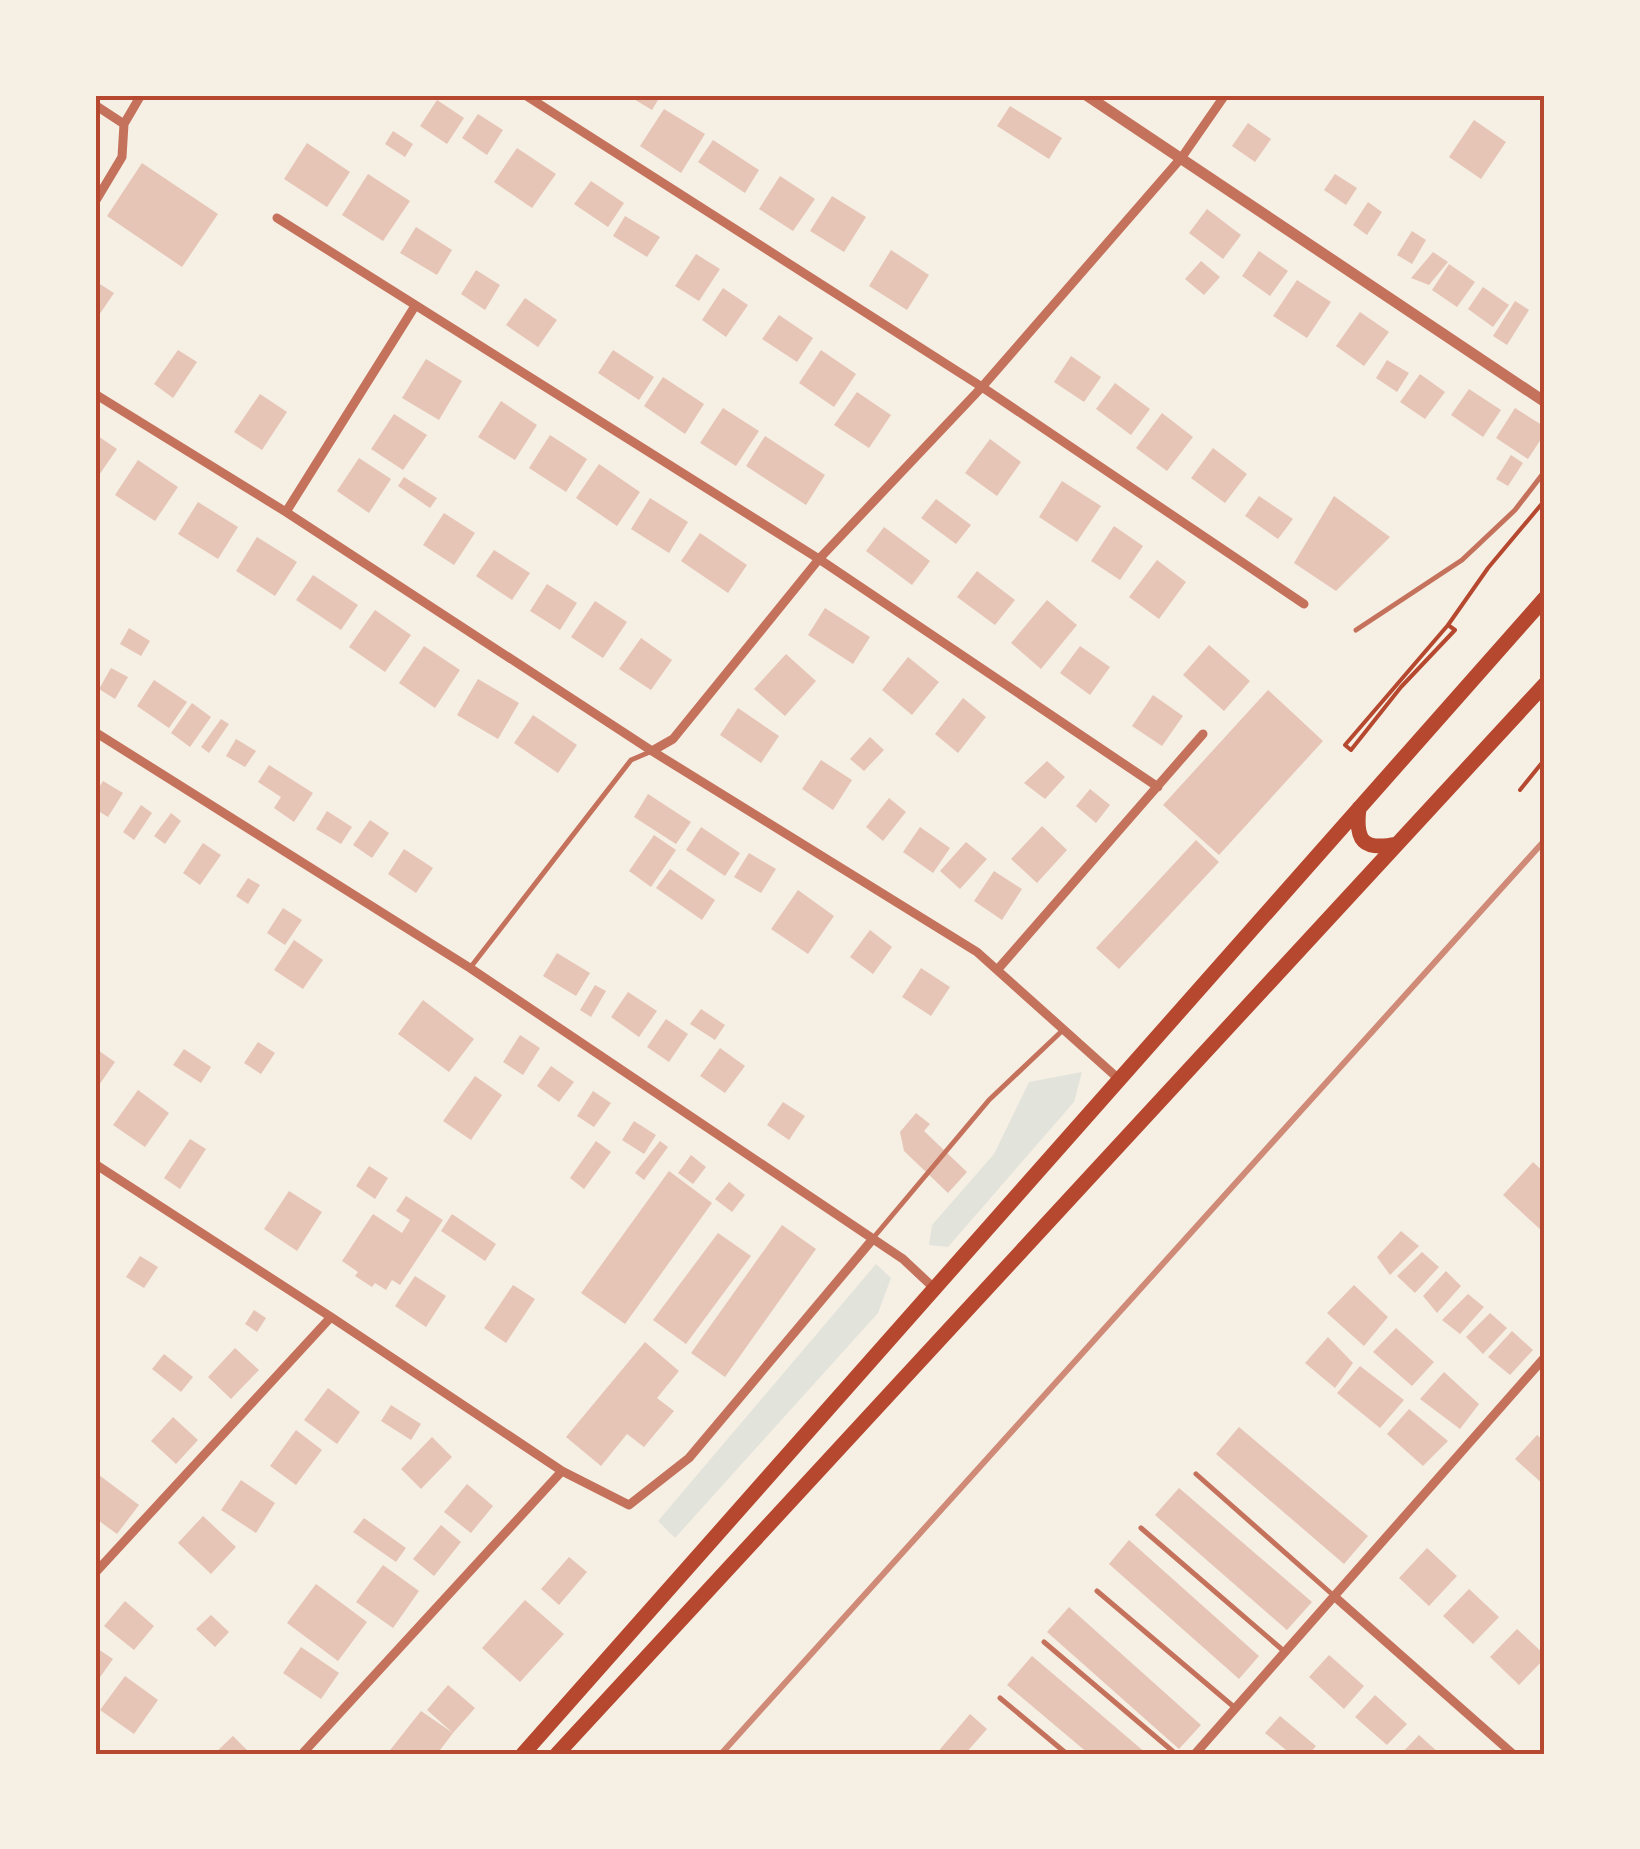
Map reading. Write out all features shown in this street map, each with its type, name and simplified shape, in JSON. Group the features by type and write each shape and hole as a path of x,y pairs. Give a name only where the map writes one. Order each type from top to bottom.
{"highway":[{"path":"523,1754 1545,598"},
{"path":"557,1754 1545,684"},
{"path":"1359,808 1356,828 1364,842 1372,847 1398,844"}],"street":[{"path":"95,202 122,156 124,124 142,95"},
{"path":"525,95 982,386 1304,604"},
{"path":"1086,95 1545,402"},
{"path":"652,752 672,739 818,560 982,386 1182,157 1225,95"},
{"path":"95,105 124,124"},
{"path":"277,218 818,560 1158,787"},
{"path":"286,512 414,306"},
{"path":"95,394 286,512 652,752 976,952 1121,1080"},
{"path":"95,732 470,968 903,1260 935,1289"},
{"path":"998,969 1204,734"},
{"path":"95,1164 562,1470 629,1505 689,1458 872,1240"},
{"path":"95,1573 331,1316"},
{"path":"1195,1754 1543,1364"},
{"path":"302,1754 562,1470"},
{"path":"1335,1598 1513,1754"}],"lane":[{"path":"1356,630 1462,560 1515,510 1545,472"},
{"path":"470,968 631,760 652,752"},
{"path":"872,1240 988,1100 1064,1030"},
{"path":"1196,1474 1335,1598"},
{"path":"1141,1528 1284,1652"},
{"path":"1097,1591 1234,1708"},
{"path":"1044,1642 1176,1754"},
{"path":"1000,1698 1067,1754"}],"path":[{"path":"1448,625 1455,630 1351,750 1346,745 1448,625 1488,568 1545,500"},
{"path":"1520,790 1545,759"}],"shaded area":[{"path":"1082,1072 1074,1102 948,1247 929,1245 932,1225 994,1154 1029,1082"},
{"path":"876,1264 891,1278 878,1313 675,1538 658,1521"}],"building":[{"path":"627,95 661,95 652,110"},
{"path":"437,100 464,118 447,144 420,126"},
{"path":"1010,106 1062,138 1049,159 997,126"},
{"path":"664,109 705,134 681,173 640,146"},
{"path":"478,114 503,130 487,155 462,138"},
{"path":"1474,120 1506,142 1481,179 1449,157"},
{"path":"1248,123 1271,139 1255,162 1232,146"},
{"path":"393,131 413,144 405,157 385,144"},
{"path":"713,140 759,170 745,193 698,162"},
{"path":"307,143 350,172 327,207 284,179"},
{"path":"517,148 556,174 532,208 494,182"},
{"path":"142,163 218,214 182,267 107,216"},
{"path":"368,174 410,201 383,241 342,215"},
{"path":"1335,174 1357,188 1346,205 1324,190"},
{"path":"780,176 815,199 793,231 759,209"},
{"path":"591,181 624,203 608,227 574,204"},
{"path":"832,196 866,217 844,252 810,231"},
{"path":"1368,202 1382,212 1367,235 1353,225"},
{"path":"1207,209 1241,235 1223,259 1189,233"},
{"path":"625,216 660,237 647,257 613,236"},
{"path":"416,227 452,250 437,275 400,253"},
{"path":"1412,231 1426,240 1412,264 1397,255"},
{"path":"891,250 929,275 907,310 869,286"},
{"path":"1259,251 1288,271 1270,296 1242,276"},
{"path":"1433,252 1448,262 1429,285 1411,278"},
{"path":"696,254 720,269 699,301 675,286"},
{"path":"1201,261 1220,277 1204,295 1185,279"},
{"path":"1449,264 1475,282 1457,307 1432,290"},
{"path":"476,270 500,285 485,310 461,294"},
{"path":"1297,280 1331,302 1307,338 1273,316"},
{"path":"95,281 114,293 95,321"},
{"path":"1483,287 1509,305 1493,327 1468,309"},
{"path":"723,288 748,305 726,337 702,320"},
{"path":"525,298 557,320 538,347 506,325"},
{"path":"1515,301 1529,310 1507,345 1493,336"},
{"path":"1360,312 1389,332 1364,366 1336,346"},
{"path":"779,315 813,338 797,362 762,339"},
{"path":"178,350 197,362 173,398 154,384"},
{"path":"613,350 654,377 639,400 598,373"},
{"path":"821,350 856,374 834,407 799,383"},
{"path":"1071,356 1101,377 1084,402 1054,382"},
{"path":"426,359 462,381 439,420 402,398"},
{"path":"1387,360 1409,373 1397,392 1376,378"},
{"path":"1420,374 1445,392 1425,419 1400,402"},
{"path":"663,377 704,404 685,434 644,406"},
{"path":"1115,383 1150,409 1131,435 1096,409"},
{"path":"1469,389 1501,410 1483,437 1451,415"},
{"path":"857,392 891,415 869,448 834,425"},
{"path":"260,394 287,412 262,450 234,432"},
{"path":"501,401 537,425 515,460 478,437"},
{"path":"723,408 759,431 736,466 700,443"},
{"path":"1515,408 1545,427 1528,459 1496,438"},
{"path":"1162,413 1193,437 1167,471 1136,448"},
{"path":"394,414 427,435 403,470 371,449"},
{"path":"95,434 117,449 95,481"},
{"path":"550,435 587,459 566,492 529,468"},
{"path":"765,436 825,475 806,505 746,466"},
{"path":"990,439 1021,462 997,496 965,473"},
{"path":"1213,448 1247,474 1225,503 1191,478"},
{"path":"1511,455 1523,463 1508,486 1496,479"},
{"path":"359,458 391,479 369,513 337,491"},
{"path":"138,460 178,487 155,521 115,495"},
{"path":"599,464 640,492 617,526 576,498"},
{"path":"404,477 437,498 430,508 398,486"},
{"path":"1062,481 1101,506 1077,542 1039,517"},
{"path":"1259,496 1293,519 1278,539 1245,516"},
{"path":"1334,496 1390,537 1336,591 1294,563"},
{"path":"650,498 688,522 669,553 631,529"},
{"path":"936,499 971,525 956,544 921,518"},
{"path":"198,502 238,527 218,559 178,534"},
{"path":"444,513 475,533 454,565 423,545"},
{"path":"1114,526 1143,546 1120,580 1091,561"},
{"path":"884,527 930,561 912,585 866,551"},
{"path":"700,533 747,565 728,593 681,561"},
{"path":"257,537 297,562 275,596 236,571"},
{"path":"494,550 530,573 512,600 476,576"},
{"path":"1157,560 1186,582 1159,619 1129,597"},
{"path":"977,571 1015,600 995,625 957,597"},
{"path":"313,575 358,605 341,630 296,600"},
{"path":"547,584 577,603 560,630 530,611"},
{"path":"1047,600 1077,625 1041,669 1011,643"},
{"path":"595,601 627,622 603,658 571,637"},
{"path":"825,608 870,637 853,664 808,635"},
{"path":"375,610 411,635 385,672 349,647"},
{"path":"129,628 150,641 141,656 120,644"},
{"path":"641,638 672,660 651,690 619,669"},
{"path":"1209,645 1250,681 1224,711 1183,675"},
{"path":"424,646 460,670 435,708 399,683"},
{"path":"1080,646 1110,667 1090,695 1060,673"},
{"path":"786,654 816,681 785,716 754,689"},
{"path":"908,657 939,682 912,715 882,690"},
{"path":"111,668 128,677 115,699 99,689"},
{"path":"478,679 519,703 498,739 457,715"},
{"path":"154,680 187,702 169,728 137,706"},
{"path":"1268,690 1323,741 1219,855 1163,805"},
{"path":"1153,695 1183,716 1162,746 1132,726"},
{"path":"963,698 986,717 958,753 935,734"},
{"path":"192,703 211,717 190,747 171,733"},
{"path":"738,708 779,736 761,763 720,735"},
{"path":"533,715 577,745 558,773 514,743"},
{"path":"221,719 229,724 209,753 201,747"},
{"path":"870,737 884,750 864,771 850,759"},
{"path":"236,739 256,751 245,767 226,756"},
{"path":"821,760 852,780 833,810 802,789"},
{"path":"1047,761 1065,777 1045,799 1024,783"},
{"path":"269,765 313,793 294,822 274,808 281,797 258,782"},
{"path":"103,781 123,793 108,817 95,809 95,794"},
{"path":"1090,789 1110,805 1096,823 1076,806"},
{"path":"648,794 691,822 676,844 634,817"},
{"path":"889,798 906,812 883,841 866,827"},
{"path":"141,805 152,813 134,840 123,832"},
{"path":"327,811 352,827 341,844 316,829"},
{"path":"171,813 181,821 165,844 154,836"},
{"path":"370,820 389,833 372,858 353,845"},
{"path":"1042,826 1067,850 1037,883 1011,859"},
{"path":"701,827 740,853 725,876 686,850"},
{"path":"920,827 950,848 933,873 903,852"},
{"path":"654,835 676,850 651,887 629,871"},
{"path":"1196,840 1219,862 1119,969 1096,948"},
{"path":"966,842 987,859 960,889 940,871"},
{"path":"203,843 221,855 200,885 183,873"},
{"path":"404,849 433,868 416,893 388,874"},
{"path":"749,853 776,869 761,893 734,877"},
{"path":"670,869 715,900 702,920 656,888"},
{"path":"994,871 1022,889 1002,920 974,901"},
{"path":"248,878 260,885 248,904 236,896"},
{"path":"798,890 834,916 808,954 771,929"},
{"path":"283,908 302,920 285,945 267,933"},
{"path":"870,930 892,947 873,974 850,957"},
{"path":"294,940 323,960 303,989 274,970"},
{"path":"557,953 590,973 576,996 543,976"},
{"path":"921,968 950,987 931,1016 902,997"},
{"path":"595,985 606,991 591,1017 580,1010"},
{"path":"628,992 657,1011 639,1037 611,1017"},
{"path":"423,1000 474,1039 449,1072 398,1034"},
{"path":"701,1009 725,1025 715,1040 690,1024"},
{"path":"666,1019 688,1034 669,1062 647,1047"},
{"path":"520,1035 540,1048 523,1075 503,1062"},
{"path":"258,1042 275,1053 261,1074 244,1063"},
{"path":"95,1048 115,1062 95,1091"},
{"path":"720,1048 745,1066 725,1093 700,1076"},
{"path":"184,1049 211,1067 201,1083 173,1065"},
{"path":"551,1066 574,1082 559,1102 537,1086"},
{"path":"475,1076 502,1095 471,1140 443,1121"},
{"path":"138,1090 169,1113 145,1147 113,1125"},
{"path":"593,1091 611,1103 594,1127 577,1116"},
{"path":"783,1102 805,1116 789,1140 767,1125"},
{"path":"916,1113 930,1124 924,1131 967,1172 948,1193 904,1151 900,1132"},
{"path":"634,1121 656,1135 644,1154 622,1140"},
{"path":"190,1139 206,1149 180,1189 164,1178"},
{"path":"596,1141 611,1152 584,1189 570,1178"},
{"path":"660,1141 668,1147 644,1180 635,1173"},
{"path":"691,1155 706,1167 693,1184 678,1173"},
{"path":"1533,1162 1545,1173 1542,1231 1503,1195"},
{"path":"369,1166 388,1178 375,1199 356,1186"},
{"path":"669,1171 712,1203 625,1324 581,1293"},
{"path":"729,1182 745,1195 732,1212 715,1199"},
{"path":"289,1191 322,1212 297,1251 264,1229"},
{"path":"406,1196 443,1220 400,1285 392,1280 386,1290 375,1283 372,1287 342,1261 373,1214 402,1233 410,1220 396,1211"},
{"path":"452,1214 496,1244 485,1261 441,1231"},
{"path":"782,1225 816,1249 725,1377 691,1353"},
{"path":"1401,1231 1419,1246 1390,1275 1377,1257"},
{"path":"718,1233 751,1256 686,1344 653,1320"},
{"path":"1422,1252 1439,1267 1415,1293 1397,1276"},
{"path":"140,1256 158,1267 144,1288 126,1277"},
{"path":"1446,1271 1461,1286 1437,1313 1423,1296"},
{"path":"415,1276 446,1296 426,1327 395,1306"},
{"path":"513,1285 535,1299 506,1343 484,1328"},
{"path":"1354,1285 1388,1317 1364,1346 1327,1313"},
{"path":"1468,1294 1484,1307 1460,1334 1442,1320"},
{"path":"254,1310 266,1318 257,1332 245,1324"},
{"path":"1490,1313 1507,1328 1483,1354 1466,1337"},
{"path":"1396,1328 1434,1362 1412,1386 1373,1352"},
{"path":"1512,1331 1533,1350 1510,1375 1488,1357"},
{"path":"1328,1337 1353,1363 1335,1388 1305,1363"},
{"path":"645,1342 679,1371 657,1398 674,1411 644,1447 627,1434 601,1466 566,1437"},
{"path":"235,1348 259,1370 231,1399 208,1377"},
{"path":"164,1354 193,1377 181,1392 152,1369"},
{"path":"1360,1366 1404,1400 1380,1428 1337,1393"},
{"path":"1444,1372 1479,1404 1460,1429 1420,1399"},
{"path":"328,1388 360,1412 337,1444 304,1420"},
{"path":"391,1405 421,1424 411,1440 381,1421"},
{"path":"1409,1409 1448,1441 1423,1466 1387,1434"},
{"path":"173,1417 198,1440 176,1464 151,1441"},
{"path":"1239,1427 1368,1536 1344,1564 1216,1454"},
{"path":"296,1430 322,1450 296,1485 270,1466"},
{"path":"1537,1435 1545,1442 1545,1486 1515,1459"},
{"path":"432,1437 452,1457 421,1489 401,1469"},
{"path":"95,1472 139,1505 117,1534 95,1518"},
{"path":"241,1480 275,1503 256,1533 221,1510"},
{"path":"467,1484 493,1506 471,1533 444,1512"},
{"path":"1179,1488 1312,1602 1287,1630 1155,1515"},
{"path":"203,1516 236,1547 211,1574 178,1543"},
{"path":"364,1518 406,1548 396,1562 353,1532"},
{"path":"441,1525 461,1542 434,1576 413,1559"},
{"path":"1129,1540 1259,1656 1239,1679 1109,1564"},
{"path":"1427,1548 1457,1576 1429,1606 1399,1578"},
{"path":"569,1557 587,1572 559,1605 541,1589"},
{"path":"383,1565 419,1591 393,1628 356,1602"},
{"path":"316,1584 367,1622 338,1661 287,1623"},
{"path":"1469,1589 1499,1617 1473,1644 1443,1616"},
{"path":"525,1600 564,1634 520,1682 482,1648"},
{"path":"125,1601 154,1626 134,1650 104,1626"},
{"path":"1069,1607 1201,1725 1179,1749 1047,1632"},
{"path":"211,1615 229,1632 215,1647 196,1629"},
{"path":"1517,1629 1545,1655 1519,1685 1490,1657"},
{"path":"95,1647 113,1659 98,1680 95,1678"},
{"path":"301,1647 339,1673 321,1699 283,1673"},
{"path":"1329,1655 1364,1686 1344,1709 1309,1677"},
{"path":"1032,1656 1147,1754 1089,1754 1007,1685"},
{"path":"125,1676 158,1700 134,1734 100,1710"},
{"path":"448,1685 475,1708 453,1733 427,1710"},
{"path":"1375,1695 1407,1724 1387,1745 1355,1717"},
{"path":"421,1711 453,1733 437,1754 387,1754"},
{"path":"970,1714 987,1729 965,1754 936,1754"},
{"path":"1280,1716 1316,1746 1309,1754 1291,1754 1265,1733"},
{"path":"1419,1735 1440,1754 1401,1754"},
{"path":"233,1736 251,1754 214,1754"}],"railway":[{"path":"721,1754 1545,840"}]}
